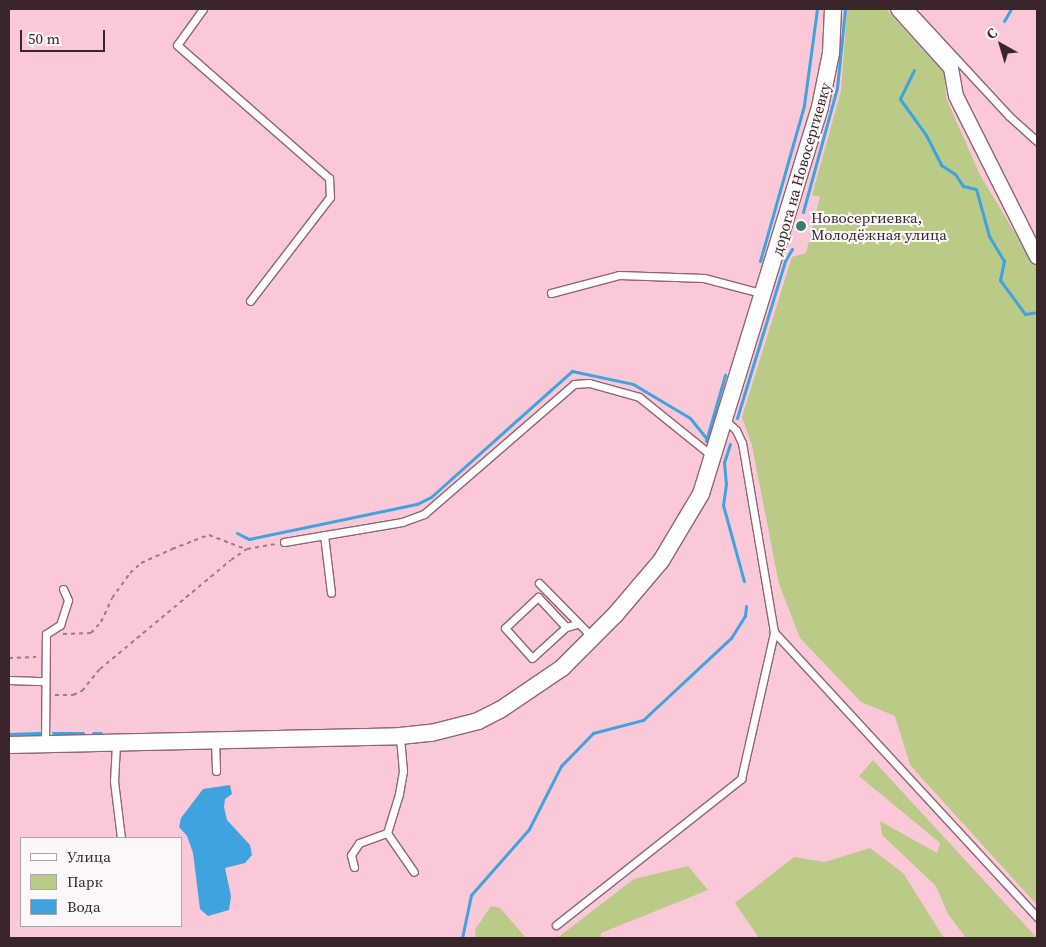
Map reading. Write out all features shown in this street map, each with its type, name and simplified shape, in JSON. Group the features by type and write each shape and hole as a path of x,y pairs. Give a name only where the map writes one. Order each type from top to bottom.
{"street":[{"name":"дорога на Новосергиевку","path":"9,745 400,736 455,728 500,710 541,684 593,638 645,582 677,538 700,494 714,457 755,326 825,87 833,9"},
{"path":"898,9 951,68 956,96 1037,257"}],"lane":[{"path":"203,9 176,45 329,178 330,197 250,301"},
{"path":"910,9 1008,116 1037,141"},
{"path":"551,293 619,276 704,278 764,294"},
{"path":"284,542 402,522 424,514 574,384 588,383 638,397 714,457"},
{"path":"556,925 741,779 774,632 742,443 736,430 725,420"},
{"path":"324,535 331,593"},
{"path":"539,583 576,624 593,638"},
{"path":"45,745 46,634 60,624 68,600 63,589"},
{"path":"566,628 538,597 505,628 532,658 566,628 576,624"},
{"path":"774,632 1037,917"},
{"path":"9,680 45,680"},
{"path":"387,833 399,794 402,771 400,736"},
{"path":"215,741 216,770"},
{"path":"116,744 114,781 121,837"},
{"path":"354,868 351,855 360,844 387,833"},
{"path":"387,833 414,872"}],"path":[{"path":"46,634 90,633 101,622 112,598 130,573 141,563 172,549 209,535 247,549"},
{"path":"45,695 73,695 82,691 100,669 190,592 247,549 284,542"},
{"path":"9,658 45,657"}],"green space":[{"path":"847,9 886,9 945,74 946,98 980,175 1021,243 1037,261 1037,905 910,765 895,716 861,702 800,638 779,584 752,446 742,417 792,257 806,253 820,197 812,195 841,91"},
{"path":"873,760 1037,938 966,938 948,914 936,886 882,835 880,821 937,853 940,843 859,776"},
{"path":"870,848 903,873 944,938 759,938 735,903 794,857 825,862"},
{"path":"688,866 708,890 601,933 601,938 557,938 634,879"},
{"path":"491,906 500,908 526,938 476,938 475,930"}],"water":[{"path":"230,785 232,794 225,799 224,807 227,820 250,845 252,855 245,863 225,868 231,896 229,910 208,916 200,909 193,853 187,836 179,827 181,818 203,789"}],"waterway":[{"path":"760,261 804,105 817,9"},
{"path":"803,212 837,88 845,9"},
{"path":"1004,21 1011,9"},
{"path":"914,70 900,99 926,135 941,165 955,174 963,186 976,189 989,236 1004,261 1000,280 1025,314 1037,312"},
{"path":"737,418 785,261 792,249"},
{"path":"237,533 249,539 417,504 431,497 572,371 633,384 690,418 706,438"},
{"path":"706,441 725,375"},
{"path":"730,444 724,462 726,484 723,505 744,581"},
{"path":"462,938 471,895 529,829 561,766 593,733 643,720 731,638 745,616 746,606"},
{"path":"9,734 40,733"},
{"path":"53,733 83,733"},
{"path":"93,733 101,733"}],"place":[{"name":"Новосергиевка, Молодёжная улица","path":"801,226"}]}
